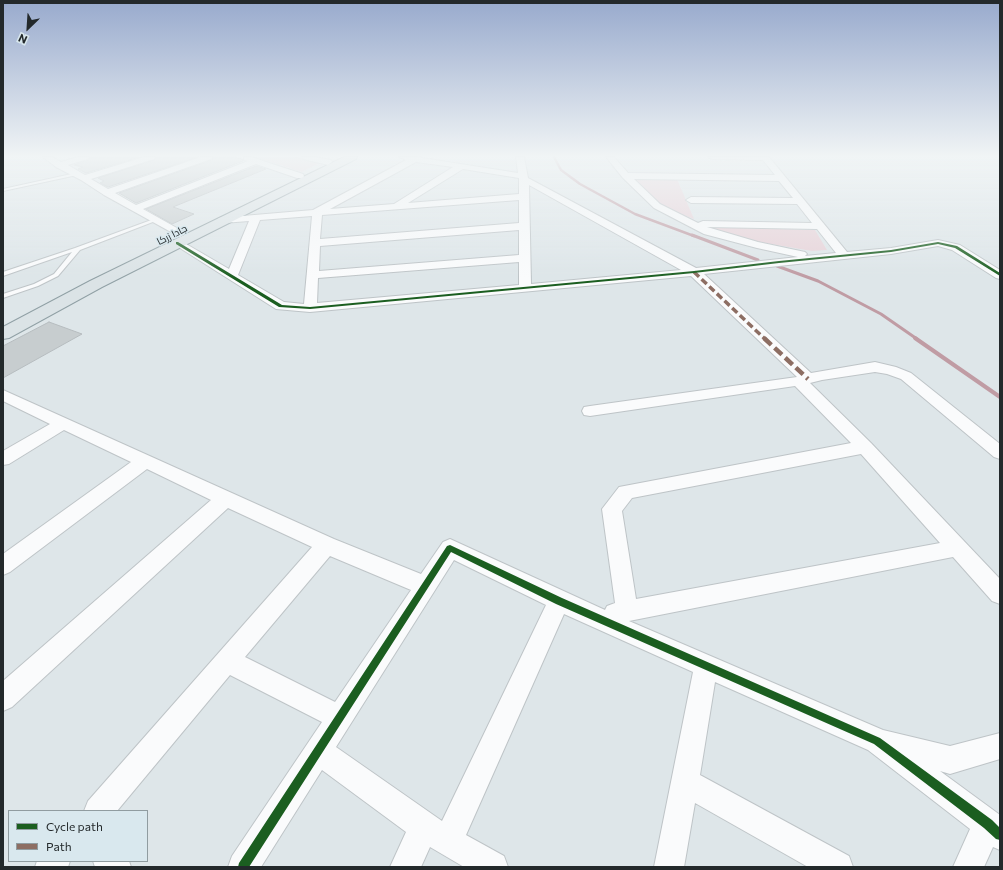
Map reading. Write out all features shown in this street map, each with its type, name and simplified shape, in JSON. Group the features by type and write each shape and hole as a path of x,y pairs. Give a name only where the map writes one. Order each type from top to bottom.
{"main road":[{"name":"جادا زرکا","path":"3,334 178,239 258,198"},
{"name":"جادا زرکا","path":"3,323 119,263 223,220 269,198"}],"street":[{"path":"115,198 156,220 178,239 281,306 310,308 525,288 694,272 945,244 956,247 1000,275"},
{"path":"135,209 164,198"},
{"path":"317,212 343,198"},
{"path":"397,206 411,198"},
{"path":"223,220 516,198"},
{"path":"524,198 525,288"},
{"path":"559,198 694,272 803,380 1000,594"},
{"path":"648,198 657,206 708,232 770,248 825,258"},
{"path":"798,198 844,256"},
{"path":"703,224 691,200 801,202"},
{"path":"310,308 317,212"},
{"path":"232,275 256,217"},
{"path":"692,224 821,226"},
{"path":"315,243 524,226"},
{"path":"770,248 777,254 779,262"},
{"path":"312,275 525,258"},
{"path":"590,411 803,380 822,375 875,367 891,370 906,376 1000,453"},
{"path":"3,394 327,545 425,586"},
{"path":"3,459 64,423"},
{"path":"627,611 612,509 626,492 865,447"},
{"path":"3,566 145,461"},
{"path":"3,698 226,498"},
{"path":"99,810 327,545"},
{"path":"243,867 450,548 559,601 876,741 950,760 1000,746"},
{"path":"598,617 958,548"},
{"path":"405,867 436,834 559,601"},
{"path":"227,661 340,718"},
{"path":"669,867 706,665"},
{"path":"876,741 994,830 968,867"},
{"path":"318,752 436,834 493,867"},
{"path":"685,782 838,867"}],"lane":[{"path":"3,274 156,220"},
{"path":"3,296 36,285 56,275 77,249"}],"shaded area":[{"path":"652,198 685,198 694,219 659,206"},
{"path":"708,227 815,230 827,250 812,251 753,241"}],"building":[{"path":"127,198 150,198 136,203"},
{"path":"175,198 196,198 173,207 194,214 172,224 146,209"},
{"path":"49,322 82,334 3,378 3,346"}],"waterway":[{"path":"605,198 635,214 694,236"},
{"path":"692,235 758,260"},
{"path":"777,266 818,281 881,314 917,339"},
{"path":"915,338 1000,397"}],"marked path":[{"path":"694,272 808,379"}],"cycle path":[{"path":"177,243 281,306 310,308 694,272 891,251 938,243 956,247 1000,275"},
{"path":"243,867 450,548 559,601 877,741 988,824 1000,835"}]}
